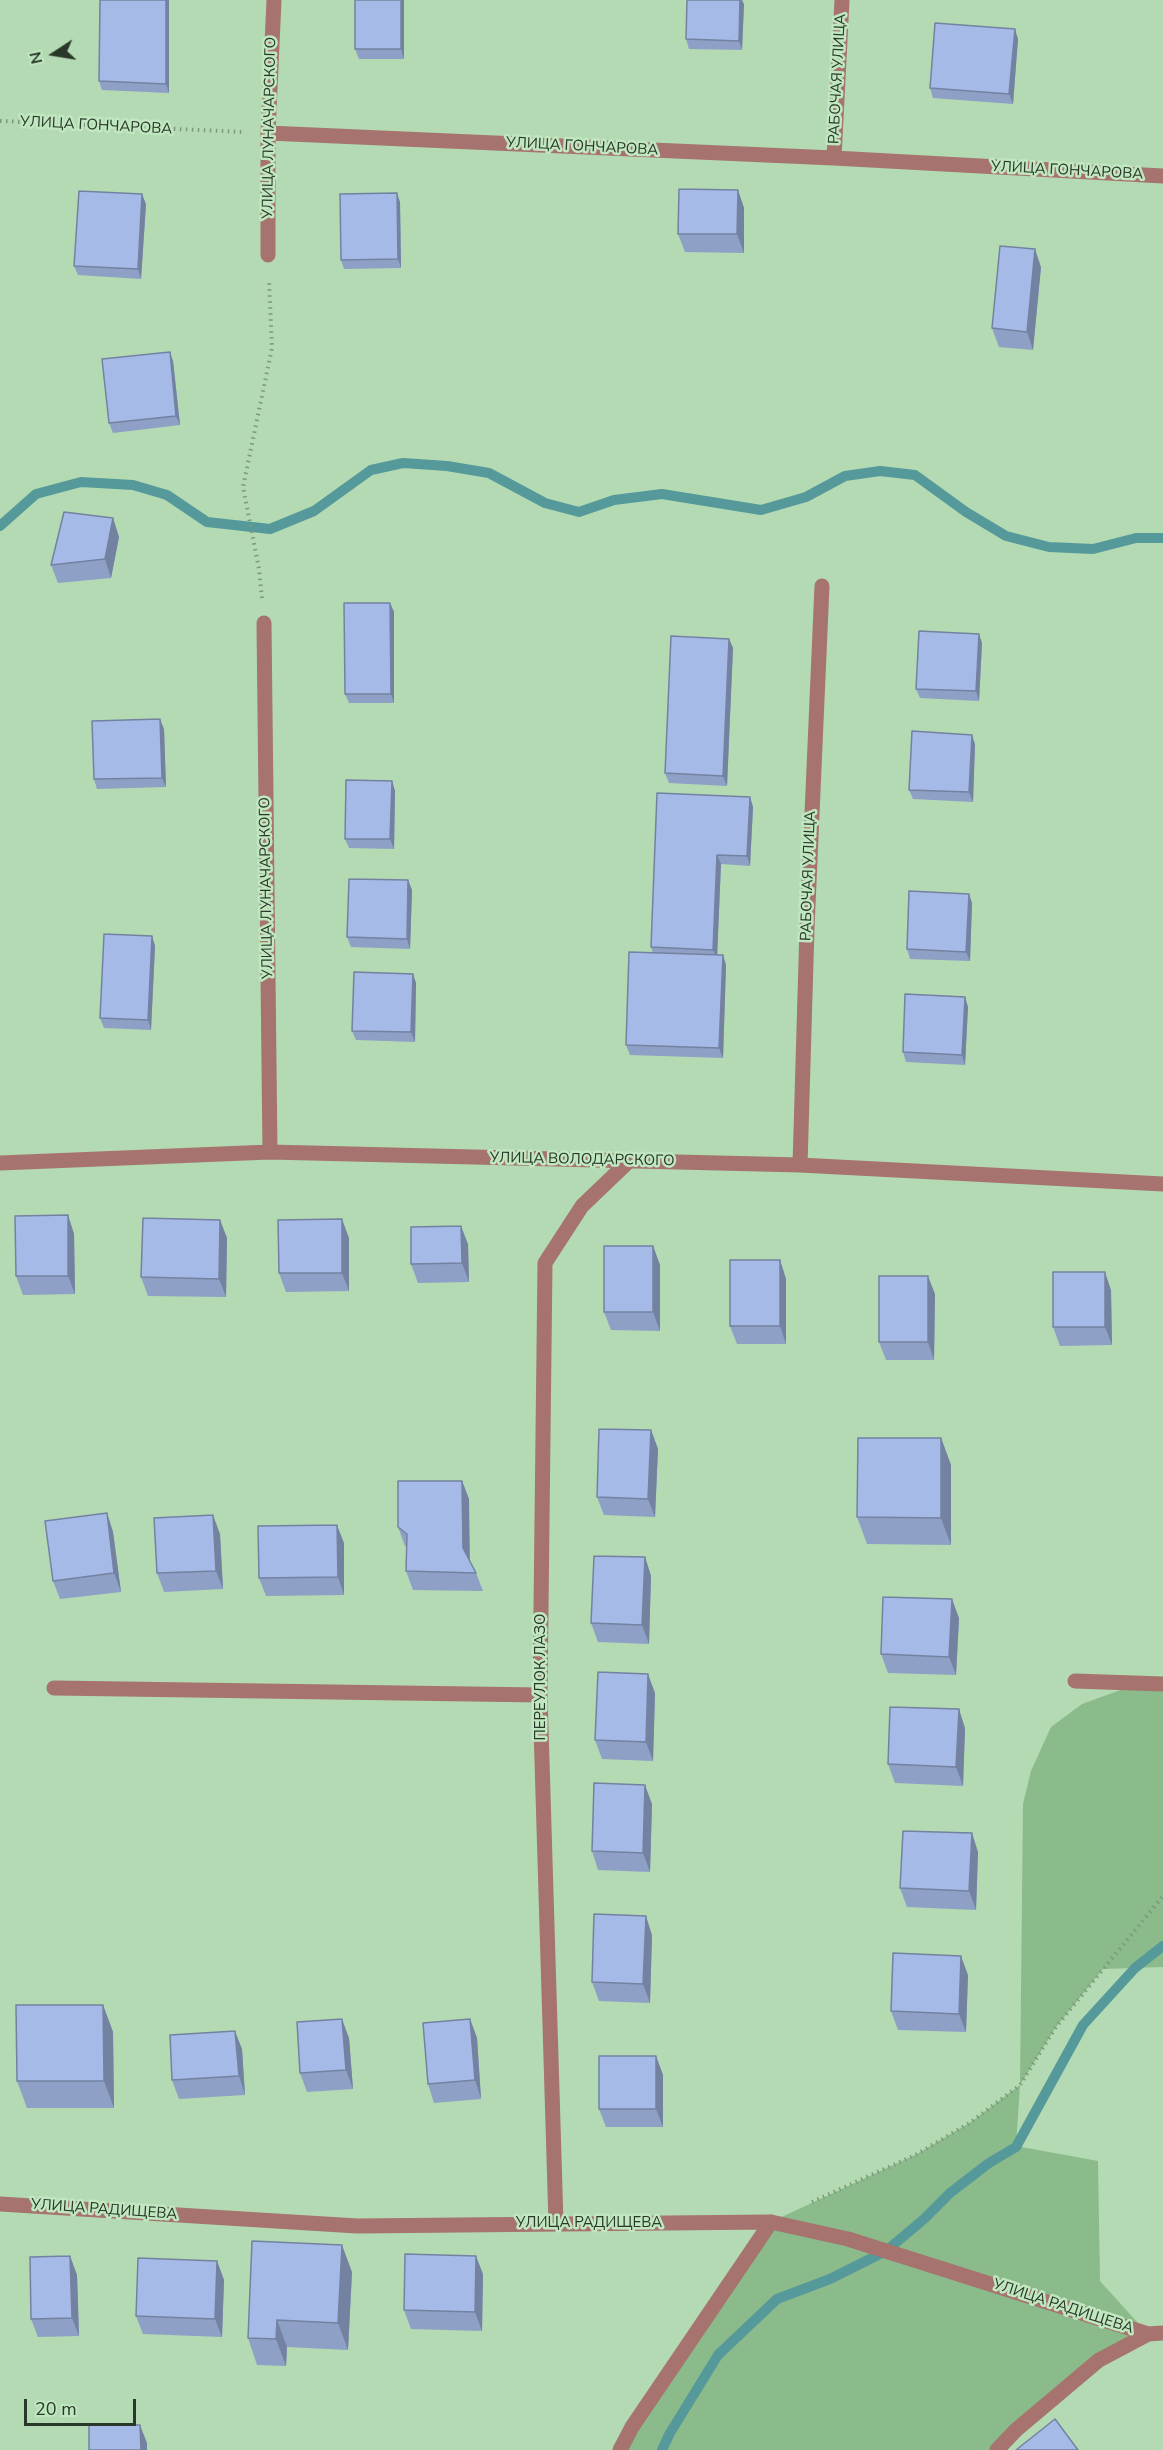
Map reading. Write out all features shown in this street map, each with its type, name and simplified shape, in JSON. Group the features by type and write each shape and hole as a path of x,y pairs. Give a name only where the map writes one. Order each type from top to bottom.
{"street":[{"name":"УЛИЦА ЛУНАЧАРСКОГО","path":"268,255 268,133 274,0"},
{"name":"РАБОЧАЯ УЛИЦА","path":"834,158 842,0"},
{"name":"УЛИЦА ГОНЧАРОВА","path":"268,133 834,158 1163,176"},
{"name":"РАБОЧАЯ УЛИЦА","path":"800,1165 807,928 822,586"},
{"name":"УЛИЦА ЛУНАЧАРСКОГО","path":"264,623 270,1152"},
{"name":"УЛИЦА ВОЛОДАРСКОГО","path":"0,1163 270,1152 800,1165 1163,1184"},
{"name":"ПЕРЕУЛОК ЛАЗО","path":"556,2223 540,1695 545,1263 582,1206 629,1161"},
{"path":"1075,1681 1163,1684"},
{"path":"54,1688 540,1695"},
{"name":"УЛИЦА РАДИЩЕВА","path":"0,2204 357,2226 771,2222 848,2239 1156,2333"},
{"path":"620,2450 638,2417 771,2222"},
{"path":"997,2450 1016,2430 1099,2360 1156,2333"}],"path":[{"name":"УЛИЦА ГОНЧАРОВА","path":"0,121 268,133"},
{"path":"259,568 243,487 272,348 268,255"},
{"path":"771,2222 917,2154 971,2121 1020,2085 1056,2027 1163,1896"}],"green space":[{"path":"1140,1683 1163,1684 1163,1967 1103,1969 1056,2027 1020,2085 1023,1804 1031,1771 1051,1727 1082,1704"},
{"path":"1020,2085 1016,2146 1098,2161 1100,2281 1148,2334 1099,2360 997,2450 620,2450 771,2222 917,2154 971,2122"}],"building":[{"path":"100,0 166,0 166,84 99,81"},
{"path":"355,0 401,0 401,49 355,49"},
{"path":"687,0 740,0 739,41 686,39"},
{"path":"935,23 1015,29 1009,94 930,88"},
{"path":"679,189 738,190 737,234 678,234"},
{"path":"79,191 142,194 138,269 74,266"},
{"path":"397,193 398,259 341,260 340,194"},
{"path":"1000,246 1035,249 1027,332 992,328"},
{"path":"170,352 176,416 109,423 102,359"},
{"path":"64,512 113,518 105,559 51,565"},
{"path":"344,603 390,603 391,694 345,694"},
{"path":"919,631 979,634 976,691 916,689"},
{"path":"671,636 729,639 723,776 665,773"},
{"path":"160,719 162,778 94,779 92,721"},
{"path":"912,731 972,735 969,792 909,790"},
{"path":"346,780 392,781 390,839 345,839"},
{"path":"657,793 750,797 747,856 717,855 713,950 651,947"},
{"path":"349,879 408,880 407,939 347,937"},
{"path":"909,891 969,894 966,952 907,949"},
{"path":"104,934 152,936 148,1020 100,1018"},
{"path":"629,952 723,955 719,1048 626,1045"},
{"path":"354,972 413,974 411,1032 352,1031"},
{"path":"905,994 965,997 962,1055 903,1052"},
{"path":"68,1215 68,1276 16,1276 15,1216"},
{"path":"143,1218 220,1220 219,1279 141,1277"},
{"path":"342,1219 342,1273 279,1273 278,1220"},
{"path":"461,1226 462,1263 411,1264 411,1227"},
{"path":"604,1246 653,1246 653,1312 604,1312"},
{"path":"730,1260 780,1260 780,1326 730,1326"},
{"path":"1053,1272 1105,1272 1105,1327 1053,1327"},
{"path":"879,1276 928,1276 928,1342 879,1342"},
{"path":"599,1429 651,1430 648,1499 597,1497"},
{"path":"858,1438 941,1438 941,1518 857,1517"},
{"path":"398,1481 462,1481 463,1548 476,1573 406,1571 407,1534 398,1527"},
{"path":"107,1513 114,1573 53,1581 45,1521"},
{"path":"213,1515 216,1571 157,1573 154,1518"},
{"path":"337,1525 338,1577 259,1578 258,1526"},
{"path":"594,1556 645,1557 642,1625 591,1623"},
{"path":"883,1597 952,1599 949,1657 881,1654"},
{"path":"598,1672 648,1674 646,1742 595,1740"},
{"path":"890,1707 959,1709 956,1767 888,1764"},
{"path":"594,1783 645,1785 643,1853 592,1851"},
{"path":"903,1831 972,1833 969,1891 900,1888"},
{"path":"594,1914 646,1916 643,1984 592,1982"},
{"path":"893,1953 961,1956 959,2014 891,2011"},
{"path":"16,2005 103,2005 104,2081 17,2081"},
{"path":"342,2019 346,2070 300,2073 297,2022"},
{"path":"470,2019 475,2080 428,2084 423,2023"},
{"path":"235,2031 239,2076 172,2080 170,2035"},
{"path":"599,2056 656,2056 656,2109 599,2109"},
{"path":"252,2241 342,2245 338,2323 277,2320 276,2339 248,2338"},
{"path":"405,2254 476,2256 475,2312 404,2310"},
{"path":"70,2256 72,2318 31,2319 30,2257"},
{"path":"138,2258 217,2261 215,2319 136,2316"},
{"path":"1055,2419 1078,2450 1016,2450"},
{"path":"89,2425 140,2425 141,2450 89,2450"}],"waterway":[{"path":"0,526 36,494 81,482 133,485 167,495 207,522 270,529 314,511 371,470 403,463 447,466 489,473 545,503 579,512 614,500 662,494 761,510 806,497 845,476 880,471 915,475 966,512 1006,536 1049,547 1093,549 1136,538 1163,538"},
{"path":"662,2450 718,2355 777,2299 830,2279 886,2251 924,2219 950,2193 989,2163 1016,2147 1083,2025 1135,1968 1163,1946"}]}
